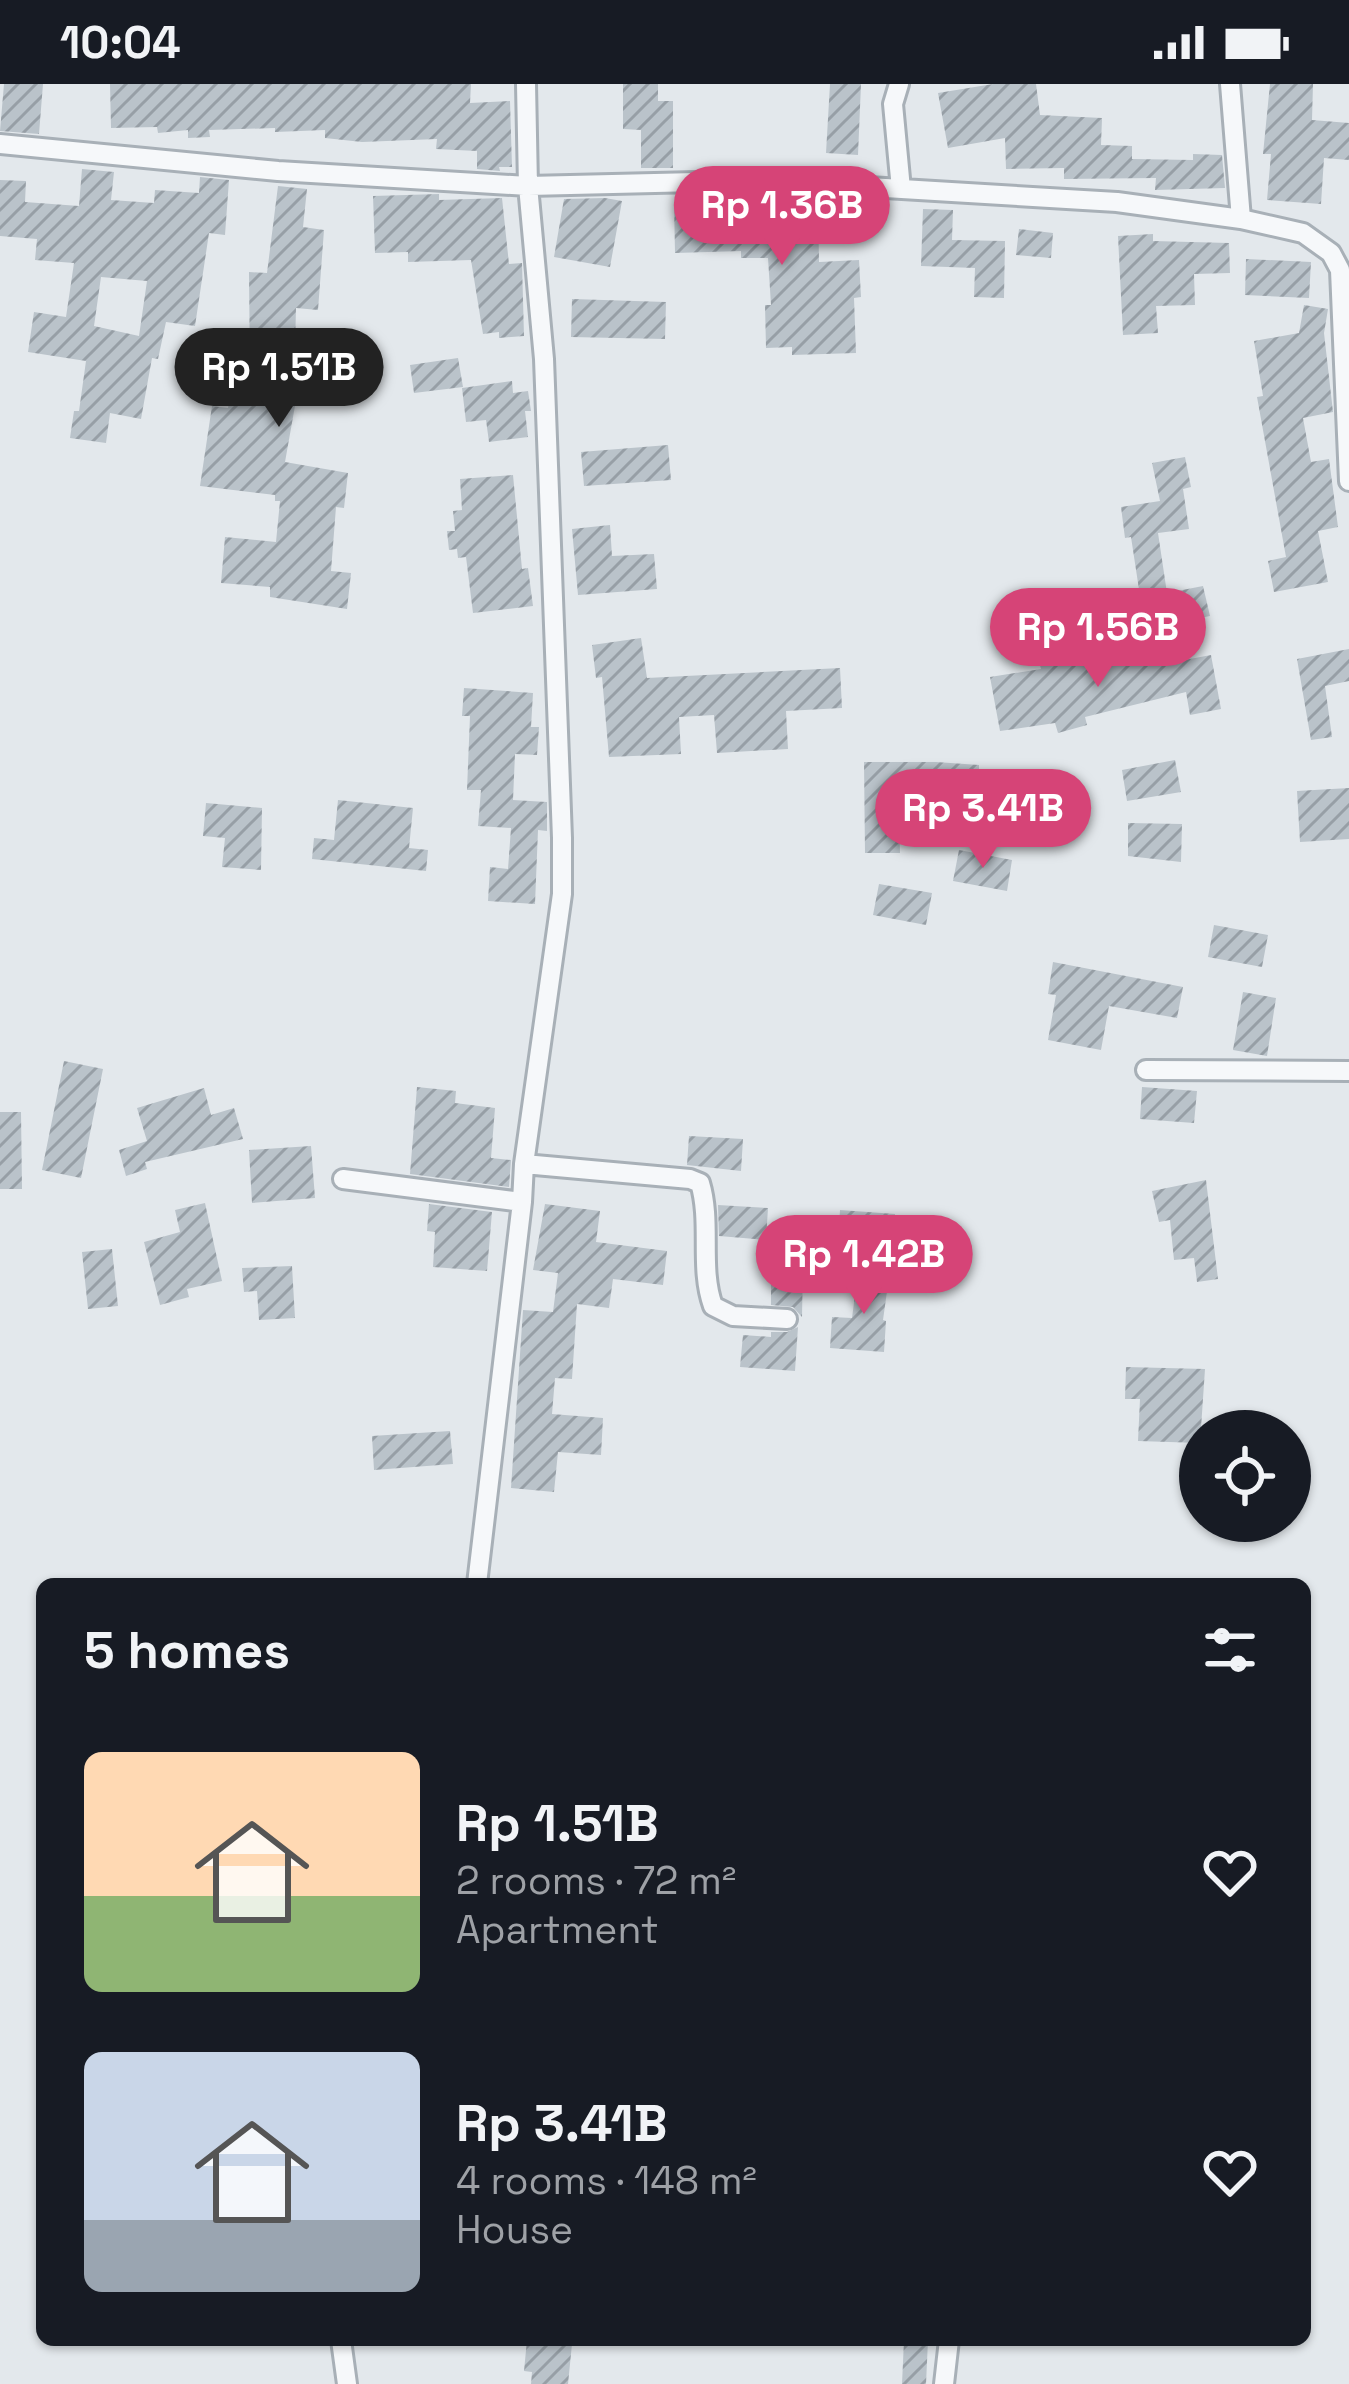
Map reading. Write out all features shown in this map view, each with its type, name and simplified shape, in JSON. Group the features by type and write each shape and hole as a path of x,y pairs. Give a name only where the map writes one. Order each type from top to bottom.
{"street":[{"path":"478,1578 524,1164 562,894 544,359 528,186 526,84"},
{"path":"898,84 893,104 901,189"},
{"path":"1230,84 1241,219"},
{"path":"0,145 278,171 528,186 697,182 1117,202 1304,233 1331,253 1346,296 1349,481"},
{"path":"1146,1070 1349,1071"},
{"path":"524,1164 700,1183 713,1306 733,1316 787,1319"},
{"path":"344,1179 522,1202"},
{"path":"342,2346 347,2384"},
{"path":"944,2384 948,2346"}],"building":[{"path":"4,84 43,84 39,134 0,131"},
{"path":"110,84 471,84 470,103 510,101 512,167 477,169 477,151 436,149 437,139 362,142 325,138 325,130 275,132 275,128 209,130 210,137 188,138 188,130 158,133 157,127 111,128"},
{"path":"623,84 658,84 658,101 673,101 673,168 641,168 641,130 623,129"},
{"path":"830,84 861,84 858,155 826,153"},
{"path":"993,84 1036,84 1040,115 1102,118 1101,145 1132,146 1132,159 1193,160 1193,154 1222,155 1225,188 1155,190 1156,178 1064,179 1064,168 1006,169 1005,138 948,148 938,93"},
{"path":"1270,84 1313,84 1312,120 1349,123 1349,160 1324,158 1321,204 1267,200 1271,154 1263,154"},
{"path":"82,169 114,172 111,200 154,203 155,190 199,193 200,177 229,180 225,235 209,233 195,326 166,322 158,359 152,358 141,419 110,413 106,443 70,438 86,361 28,352 34,312 66,317 74,263 35,260 37,239 0,236 0,180 26,181 25,202 79,206","holes":["101,277 147,281 139,336 94,326"]},
{"path":"278,186 307,189 303,227 324,230 318,310 296,308 294,389 298,389 285,462 348,473 344,508 336,507 331,571 351,573 347,609 270,597 270,587 221,583 225,537 276,542 280,501 275,501 275,495 200,486 212,406 228,408 234,375 250,378 249,272 267,273"},
{"path":"439,194 439,200 502,198 509,264 522,263 524,336 483,334 471,260 408,262 408,252 375,253 373,196"},
{"path":"564,199 622,201 610,267 554,257"},
{"path":"818,199 819,262 859,260 861,297 854,298 856,353 792,355 792,347 766,348 765,305 771,305 768,258 741,258 741,251 675,253 674,202"},
{"path":"923,209 953,210 952,240 1005,241 1004,298 974,297 975,268 921,266"},
{"path":"1019,229 1053,233 1051,258 1016,255"},
{"path":"1153,234 1153,241 1229,243 1230,273 1194,274 1195,305 1156,306 1158,333 1123,335 1118,236"},
{"path":"1246,259 1311,262 1309,298 1245,295"},
{"path":"572,299 666,302 665,339 571,337"},
{"path":"1304,305 1328,309 1324,333 1333,412 1303,418 1311,462 1329,459 1338,527 1318,531 1328,582 1274,592 1268,561 1286,557 1257,397 1263,396 1254,341 1299,333"},
{"path":"458,358 463,387 414,393 410,365"},
{"path":"512,381 513,393 528,391 528,437 489,442 486,420 466,422 462,388"},
{"path":"668,445 671,480 584,486 581,452"},
{"path":"1185,457 1191,487 1183,489 1189,529 1158,533 1167,593 1203,586 1210,616 1113,635 1106,603 1140,596 1121,507 1160,501 1152,463"},
{"path":"513,475 522,569 528,568 533,606 473,613 466,557 458,558 457,549 449,550 447,531 455,531 453,511 462,510 460,479"},
{"path":"610,525 612,556 654,554 657,589 578,595 572,529"},
{"path":"641,638 647,678 840,668 842,708 786,711 788,749 717,753 714,715 679,717 681,754 609,757 602,677 596,678 592,645"},
{"path":"1349,649 1349,681 1325,686 1332,737 1311,740 1297,659"},
{"path":"1069,653 1072,664 1126,653 1128,665 1211,655 1221,709 1190,715 1186,692 1085,717 1087,725 1058,733 1055,723 1000,731 990,677 1041,669 1039,661"},
{"path":"464,688 533,693 531,727 539,727 537,755 515,754 513,800 547,802 547,831 538,830 535,904 488,901 490,867 508,869 511,828 478,826 481,790 467,790 470,716 462,716"},
{"path":"1175,760 1181,792 1127,801 1122,770"},
{"path":"864,762 936,762 979,765 979,772 1055,773 1054,810 1030,810 1030,801 977,797 976,815 935,813 935,825 899,825 900,853 865,853"},
{"path":"1349,788 1349,839 1300,842 1297,791"},
{"path":"338,800 413,808 409,848 428,850 426,871 312,859 314,838 334,840"},
{"path":"206,803 262,808 261,870 222,867 225,838 203,836"},
{"path":"1128,823 1182,824 1181,862 1128,856"},
{"path":"959,850 1012,860 1007,891 953,881"},
{"path":"879,884 932,893 926,925 873,915"},
{"path":"1214,925 1268,935 1262,967 1208,957"},
{"path":"1053,962 1183,987 1177,1018 1109,1006 1101,1050 1048,1040 1056,995 1048,994"},
{"path":"1243,992 1276,998 1267,1056 1233,1050"},
{"path":"64,1061 103,1069 81,1178 42,1170"},
{"path":"417,1087 456,1091 455,1103 495,1108 491,1158 511,1160 509,1187 410,1174"},
{"path":"1142,1087 1197,1091 1194,1123 1140,1119"},
{"path":"204,1088 211,1115 234,1108 243,1139 145,1162 147,1169 126,1176 119,1150 147,1141 137,1108"},
{"path":"0,1112 21,1112 22,1189 0,1189"},
{"path":"689,1136 743,1139 741,1171 687,1165"},
{"path":"311,1146 315,1198 252,1203 249,1150"},
{"path":"1206,1180 1218,1279 1197,1282 1194,1258 1174,1260 1170,1220 1159,1222 1152,1191"},
{"path":"205,1203 222,1281 187,1289 189,1297 160,1305 144,1242 180,1232 175,1210"},
{"path":"429,1204 492,1212 487,1271 433,1267 435,1232 427,1231"},
{"path":"545,1204 600,1211 596,1242 667,1251 663,1285 613,1279 609,1308 577,1304 572,1379 555,1378 552,1414 603,1418 601,1455 558,1452 554,1492 511,1488 523,1310 553,1312 558,1273 533,1270"},
{"path":"718,1205 768,1208 766,1240 719,1236"},
{"path":"840,1210 895,1214 893,1246 838,1242"},
{"path":"112,1249 118,1306 88,1309 82,1252"},
{"path":"771,1262 803,1264 802,1317 793,1307 771,1305"},
{"path":"292,1266 295,1318 259,1320 257,1291 244,1292 242,1268"},
{"path":"858,1272 889,1277 884,1352 830,1348 832,1317 852,1318"},
{"path":"798,1327 795,1371 740,1367 743,1335 771,1337 771,1332"},
{"path":"1126,1367 1205,1369 1202,1410 1179,1410 1179,1442 1138,1441 1140,1399 1125,1399"},
{"path":"450,1431 453,1464 374,1470 372,1436"},
{"path":"526,2346 572,2346 568,2384 531,2384 532,2372 524,2371"},
{"path":"904,2346 928,2346 926,2384 902,2384"}]}
